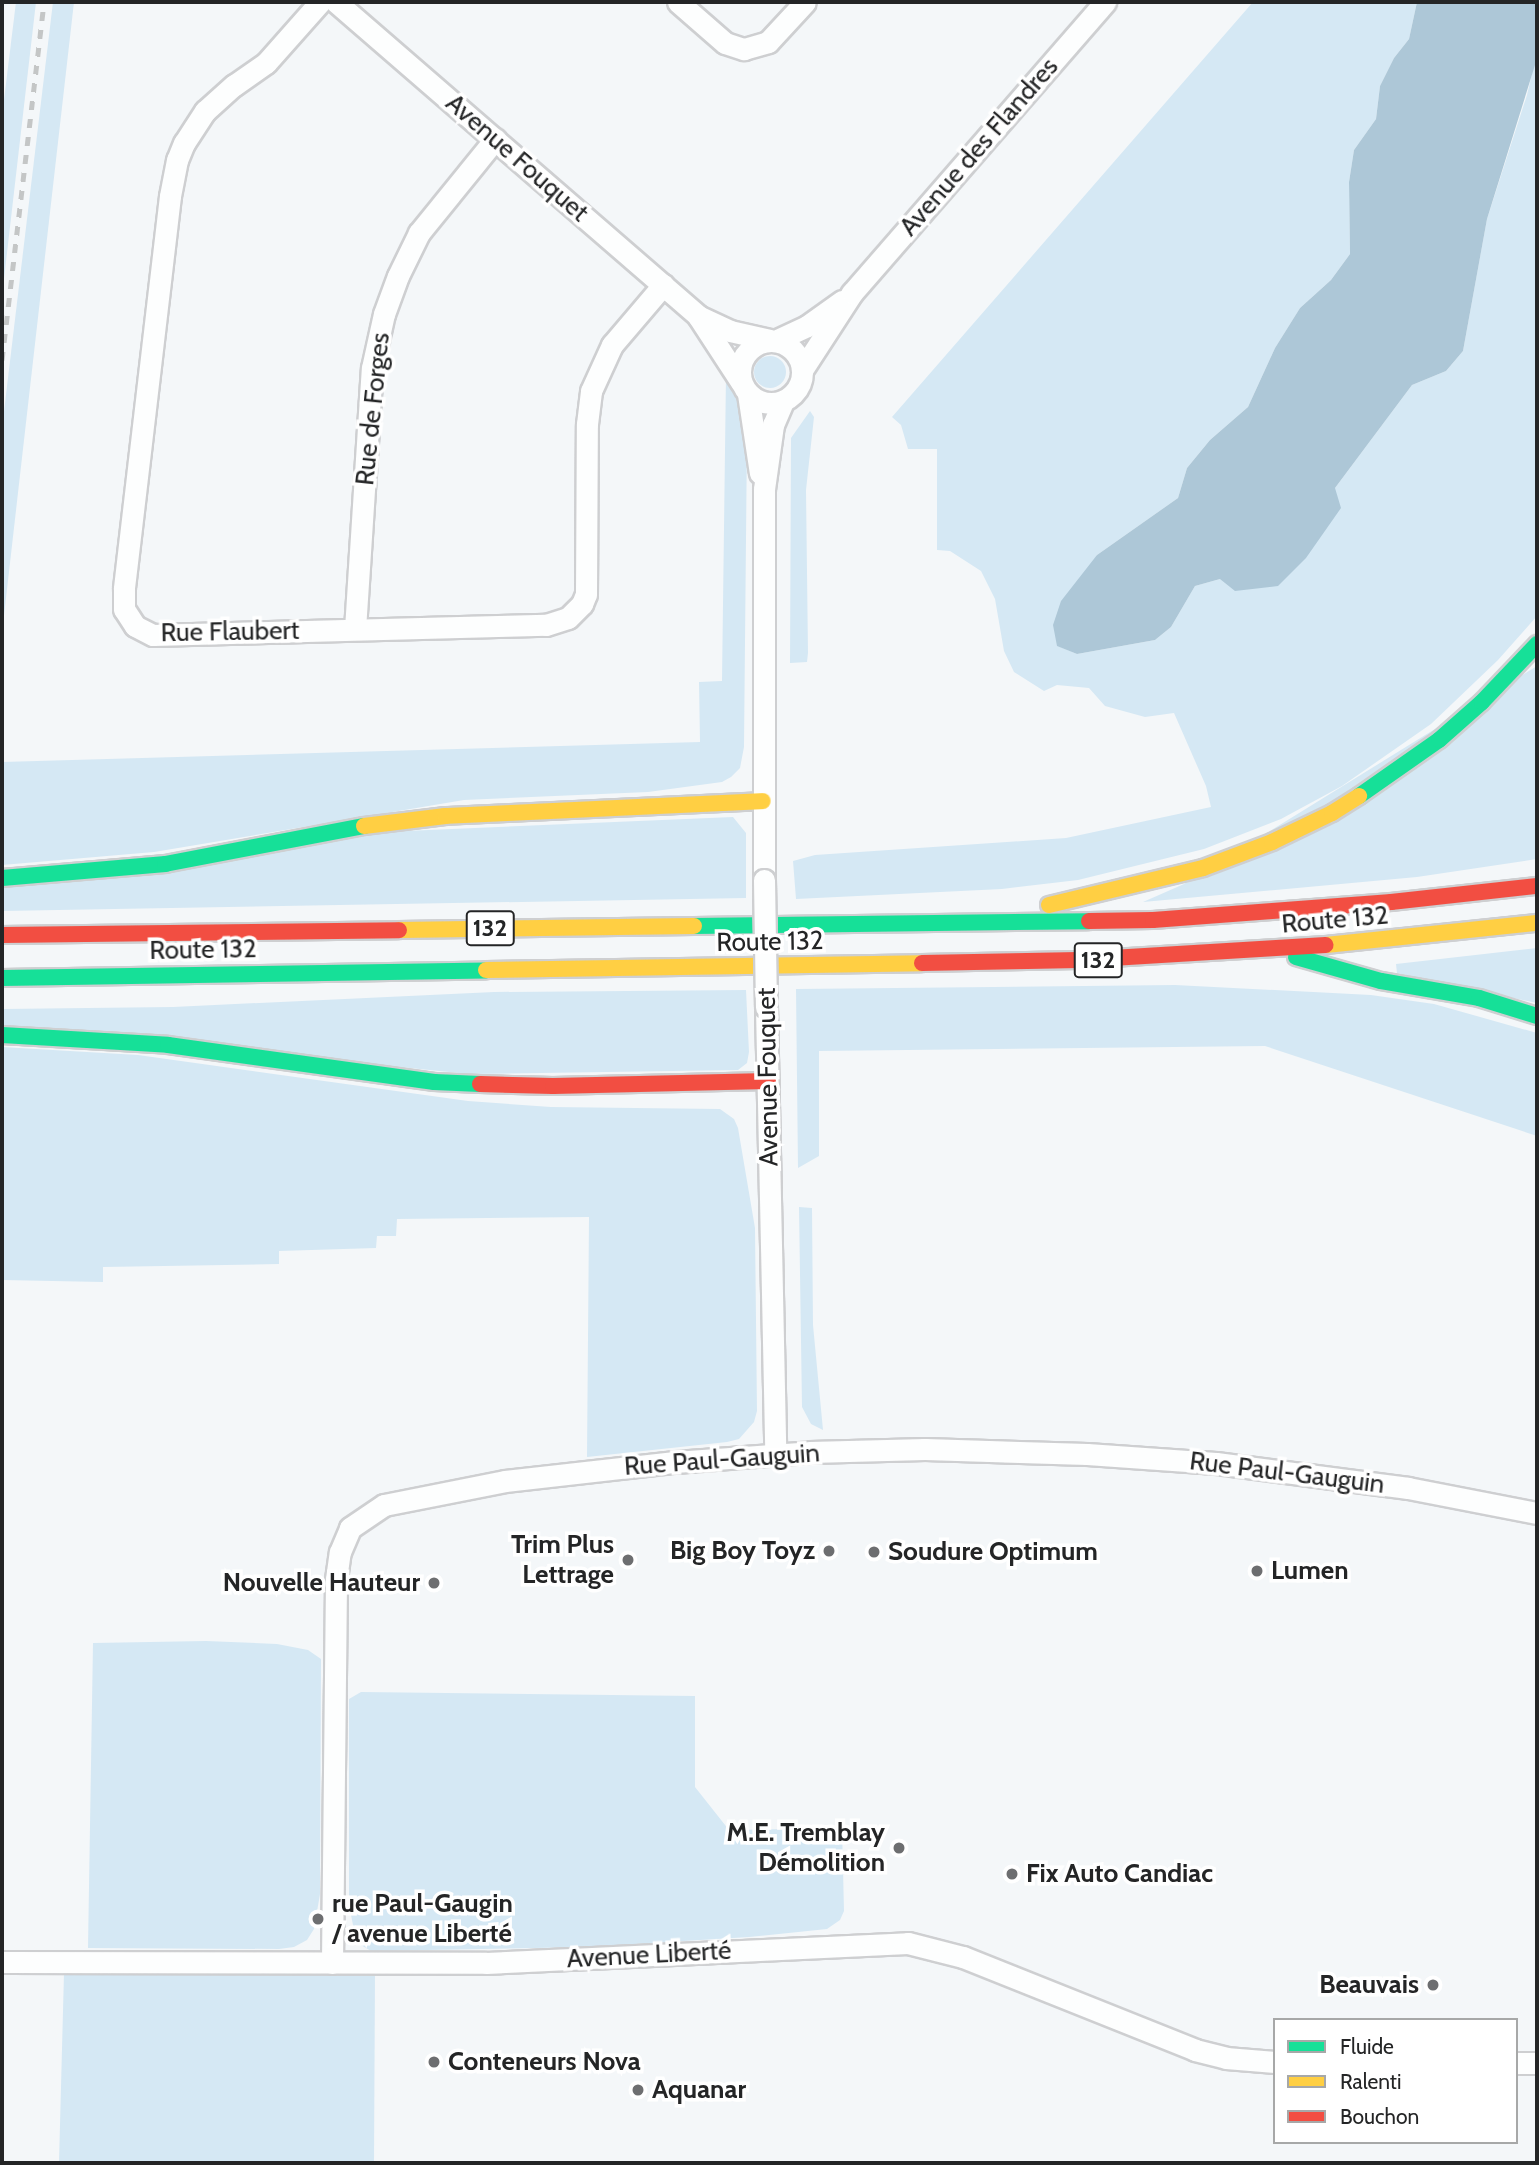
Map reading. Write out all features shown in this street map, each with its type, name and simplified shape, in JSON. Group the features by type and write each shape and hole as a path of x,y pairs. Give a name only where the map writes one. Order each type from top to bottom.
{"main road":[{"path":"978,920 1182,874 1239,855 1314,822 1368,791 1439,740 1482,702 1537,643"},
{"path":"2,878 165,864 366,827 445,816 763,801"},
{"name":"Route 132","path":"2,935 1124,920 1219,916 1391,902 1537,886"},
{"name":"Route 132","path":"2,978 977,963 1271,950 1537,923"},
{"path":"1271,950 1381,981 1479,998 1537,1016"},
{"path":"2,1035 89,1037 180,1046 349,1072 444,1082 553,1086 768,1081"}],"street":[{"name":"Rue Flaubert","path":"320,2 266,63 234,85 205,111 184,143 177,160 170,196 123,599 128,618 142,632 153,635 546,625 558,623 575,612 586,594 587,424 591,391 612,345 663,285"},
{"name":"Avenue Fouquet","path":"335,2 698,316 745,388 764,489"},
{"path":"678,2 725,43 744,49 768,42 805,2"},
{"name":"Avenue des Flandres","path":"802,370 852,293 1105,2"},
{"name":"Rue de Forges","path":"355,629 372,368 384,314 398,276 419,233 495,139"},
{"name":"Avenue des Flandres","path":"773,340 807,326 852,293"},
{"name":"Avenue Fouquet","path":"698,316 730,331 773,340"},
{"path":"773,340 793,349 802,370 796,390 783,401 765,403 745,388 740,367 745,354 756,344 773,340"},
{"name":"Avenue Fouquet","path":"775,1454 763,801 764,489 773,425 783,401"},
{"name":"Rue Paul-Gauguin","path":"332,1963 336,1579 340,1552 351,1528 384,1505 459,1488 615,1468 775,1454 925,1449 1144,1457 1347,1479 1458,1496 1537,1513"},
{"name":"Avenue Liberté","path":"2,1962 542,1961 887,1941 954,1954 1185,2047 1226,2058 1273,2062"},
{"path":"1518,2063 1537,2063"}],"shaded area":[{"path":"16,2 36,2 2,296 2,116"},
{"path":"53,2 74,2 2,633 2,428"},
{"path":"1253,2 1417,2 1409,39 1394,58 1380,86 1376,119 1354,150 1349,182 1350,254 1331,280 1300,308 1275,348 1248,407 1210,440 1187,468 1178,498 1097,555 1058,646 1077,654 1155,640 1171,627 1195,586 1220,579 1335,488 1412,385 1446,371 1463,351 1487,219 1527,95 1537,52 1537,616 1498,660 1431,724 1342,786 1281,819 1204,849 1078,880 1002,889 796,899 793,861 815,855 1066,838 1211,807 1206,786 1174,713 1145,717 1105,706 1089,688 1057,685 1044,691 1014,672 1004,651 995,599 981,571 950,551 937,550 937,449 908,449 901,425 892,417"},
{"path":"1417,2 1537,2 1535,65 1487,219 1463,351 1446,371 1412,385 1335,488 1341,508 1306,558 1278,586 1235,591 1220,579 1195,586 1171,627 1155,640 1077,654 1057,646 1053,625 1061,601 1097,555 1178,498 1187,468 1210,440 1248,407 1275,348 1300,308 1331,280 1350,254 1349,182 1354,150 1376,119 1380,86 1394,58 1409,39"},
{"path":"770,356 781,361 786,372 781,383 770,388 759,383 754,372 759,361"},
{"path":"726,374 742,405 747,436 744,747 740,768 731,777 722,782 648,792 464,800 154,852 2,865 2,762 700,742 699,682 722,681"},
{"path":"810,411 814,417 806,490 808,653 807,662 790,663 791,438"},
{"path":"1537,666 1537,859 1417,877 1143,902 1184,884"},
{"path":"733,817 746,833 746,898 2,911 2,886 382,832"},
{"path":"1537,948 1537,1003 1397,973 1396,964"},
{"path":"1175,985 1371,995 1434,1004 1537,1033 1537,1136 1265,1046 819,1051 819,1156 798,1168 796,989"},
{"path":"746,990 749,1052 747,1063 738,1070 469,1074 2,1027 2,1009 173,1007 494,992"},
{"path":"2,1047 138,1055 468,1101 551,1107 720,1109 734,1119 738,1128 755,1228 757,1411 754,1422 739,1439 727,1442 587,1457 589,1217 397,1219 396,1236 377,1236 376,1248 279,1251 279,1264 103,1267 103,1282 2,1280"},
{"path":"799,1207 812,1208 813,1325 823,1430 811,1424 802,1407"},
{"path":"206,1641 277,1644 308,1650 321,1659 320,1894 314,1929 307,1940 294,1947 279,1949 88,1948 93,1643"},
{"path":"361,1692 695,1696 695,1787 729,1830 842,1828 844,1911 840,1920 827,1929 749,1937 586,1947 371,1951 361,1945 355,1935 349,1905 349,1699"},
{"path":"64,1973 375,1973 374,2163 59,2163"}],"railway":[{"path":"2,360 44,2"}],"traffic: fast":[{"path":"1359,796 1439,740 1482,702 1537,644"},
{"path":"2,878 165,864 364,826"},
{"path":"694,926 1089,921"},
{"path":"1296,957 1381,981 1479,998 1537,1016"},
{"path":"2,978 486,970"},
{"path":"2,1035 168,1045 434,1082 480,1084"}],"traffic: slow":[{"path":"1049,905 1203,868 1272,842 1332,813 1359,796"},
{"path":"364,826 445,816 763,801"},
{"path":"1326,945 1537,923"},
{"path":"399,930 694,926"},
{"path":"486,970 922,963"}],"traffic: jam":[{"path":"1089,921 1153,920 1391,902 1537,886"},
{"path":"2,935 399,930"},
{"path":"922,963 1079,960 1326,945"},
{"path":"480,1084 553,1086 768,1081"}],"place":[{"name":"Big Boy Toyz","path":"829,1551"},
{"name":"Soudure Optimum","path":"874,1552"},
{"name":"Trim Plus Lettrage","path":"628,1560"},
{"name":"Lumen","path":"1257,1571"},
{"name":"Nouvelle Hauteur","path":"434,1583"},
{"name":"M.E. Tremblay Démolition","path":"899,1848"},
{"name":"Fix Auto Candiac","path":"1012,1874"},
{"name":"rue Paul-Gaugin / avenue Liberté","path":"318,1919"},
{"name":"Beauvais","path":"1433,1985"},
{"name":"Conteneurs Nova","path":"434,2062"},
{"name":"Aquanar","path":"638,2090"}]}
